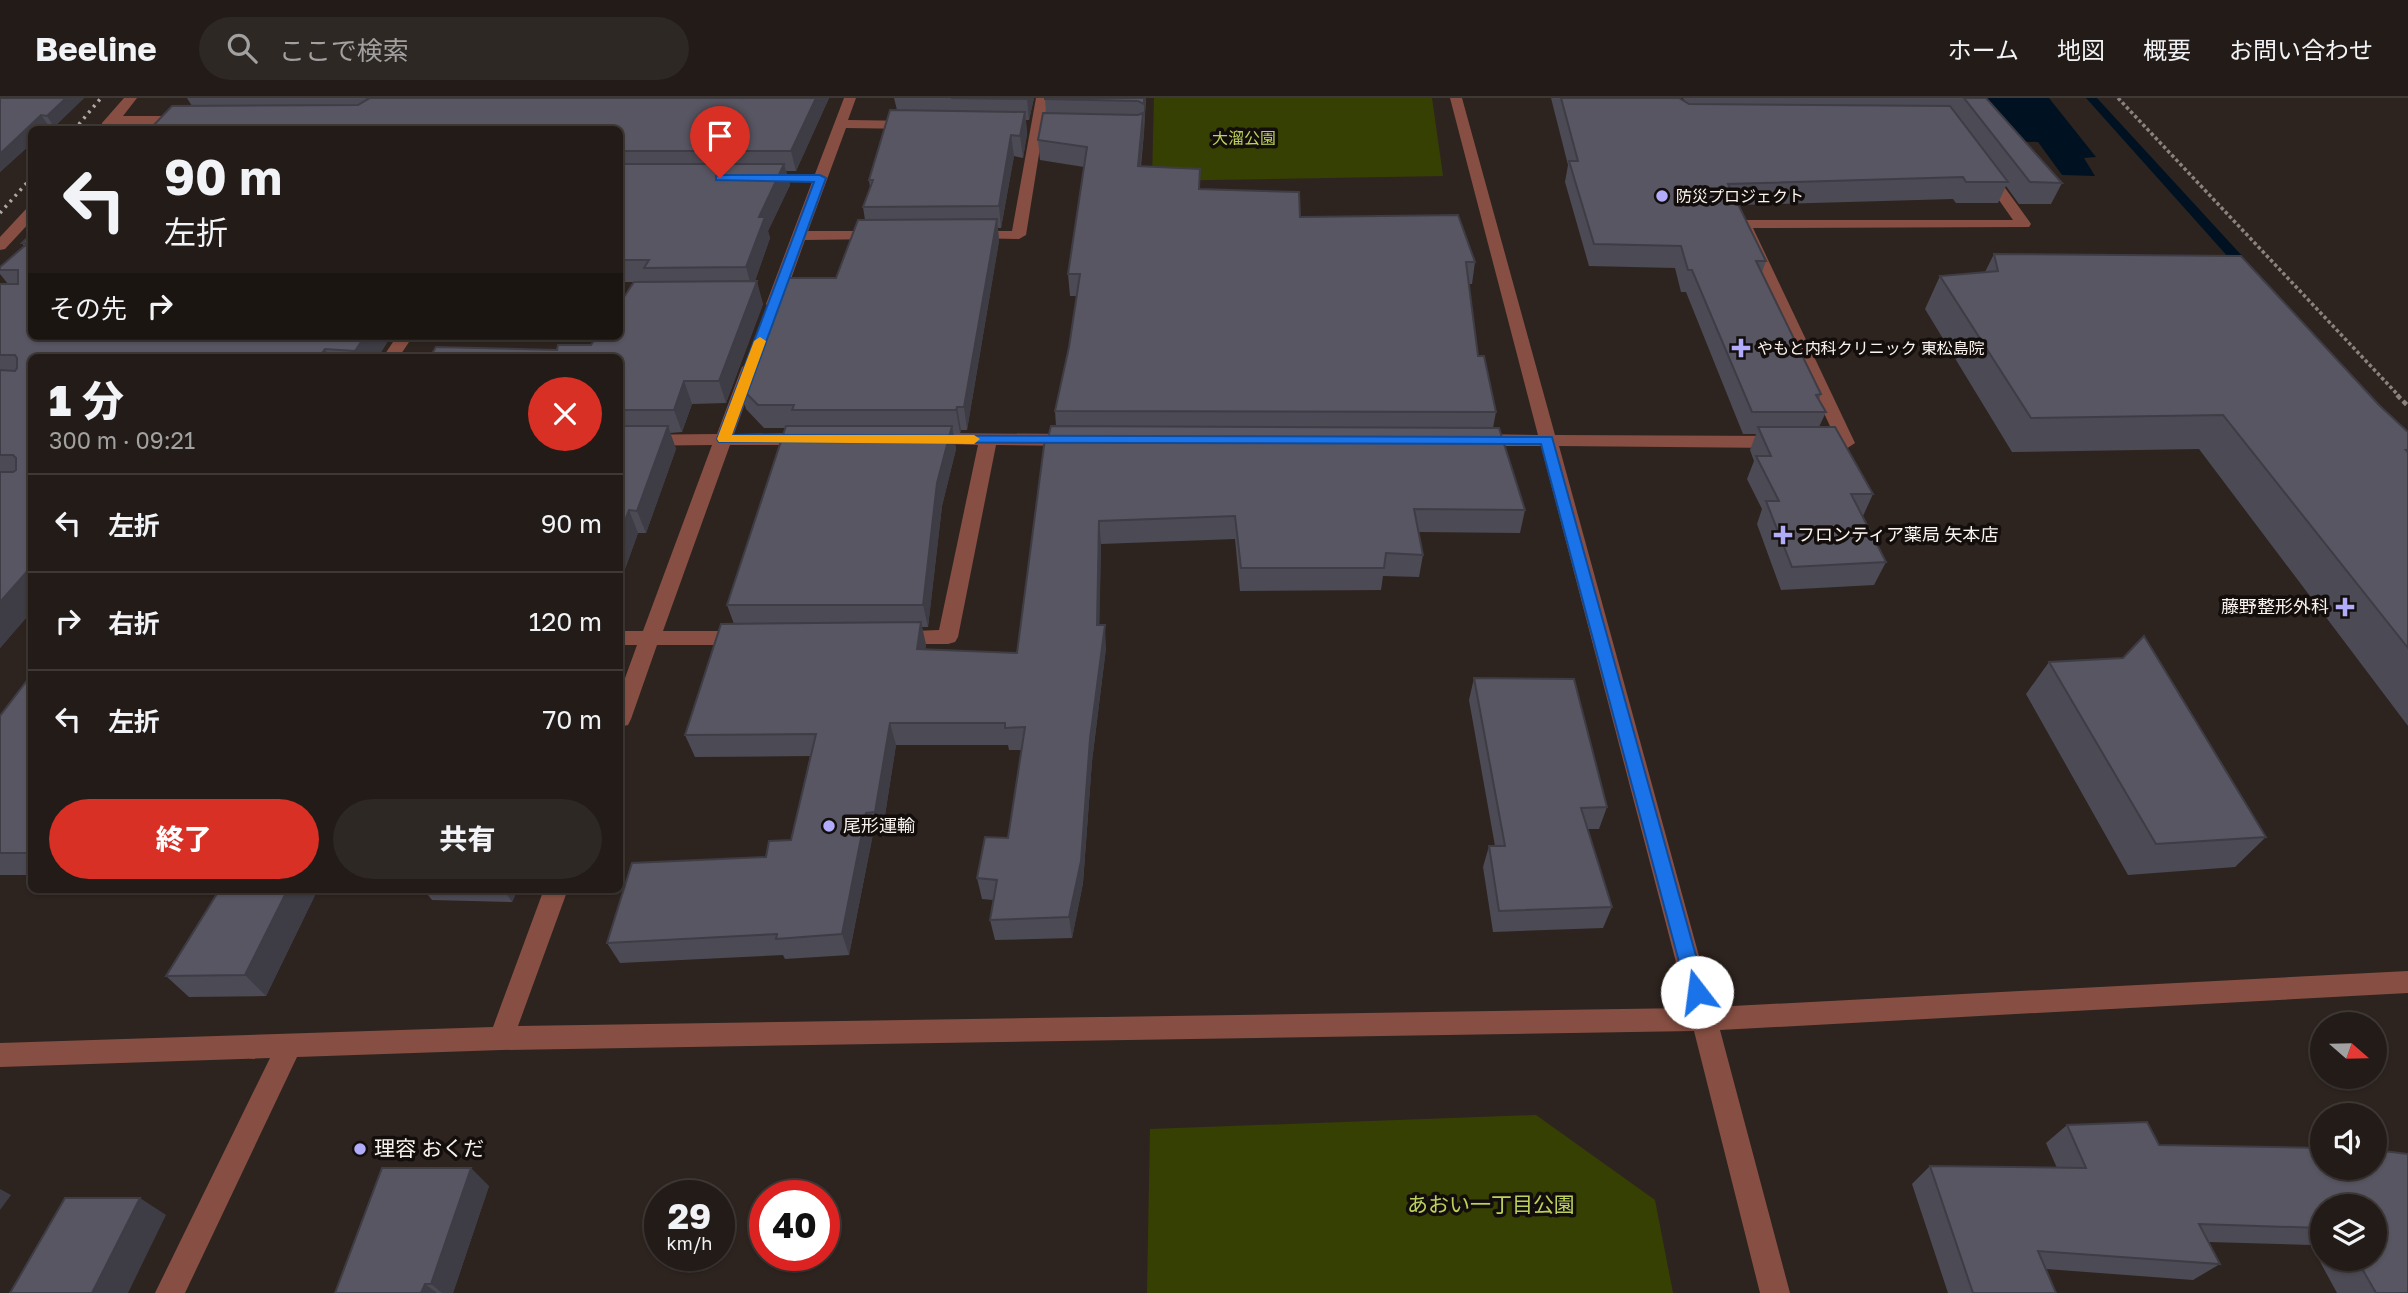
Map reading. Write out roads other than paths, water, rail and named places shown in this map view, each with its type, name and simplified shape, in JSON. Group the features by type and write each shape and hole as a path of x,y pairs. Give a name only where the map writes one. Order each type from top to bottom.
{"street":[{"path":"108,125 131,98"},
{"path":"767,322 770,296 799,236 850,98"},
{"path":"950,235 1019,235 1042,98"},
{"path":"1456,98 1704,1018 1775,1293"},
{"path":"108,125 206,120"},
{"path":"840,124 932,126"},
{"path":"1463,440 1846,443 1744,224 2024,224 1978,161"},
{"path":"753,178 820,178"},
{"path":"0,246 28,215"},
{"path":"799,236 895,235"},
{"path":"623,711 757,348"},
{"path":"623,440 835,439"},
{"path":"904,439 1085,440"},
{"path":"880,638 948,637 988,439"},
{"path":"623,638 758,638"},
{"path":"501,1038 555,893"},
{"path":"0,1055 501,1038 1704,1018 2408,982"},
{"path":"170,1293 289,1046"}],"water":[{"path":"1973,98 2049,98 2096,157 2084,158 2095,176 2062,175 2038,142 2005,141"}],"waterway":[{"path":"2091,98 2251,274"}],"railway":[{"path":"77,126 101,98"},
{"path":"0,213 28,182"}],"place":[{"name":"防災プロジェクト","path":"1662,196"},
{"name":"やもと内科クリニック 東松島院","path":"1741,348"},
{"name":"フロンティア薬局 矢本店","path":"1783,535"},
{"name":"藤野整形外科","path":"2345,607"},
{"name":"尾形運輸","path":"829,826"},
{"name":"理容 おくだ","path":"360,1149"}],"park label":[{"name":"大溜公園","path":"1244,138"},
{"name":"あおい一丁目公園","path":"1491,1205"}]}
